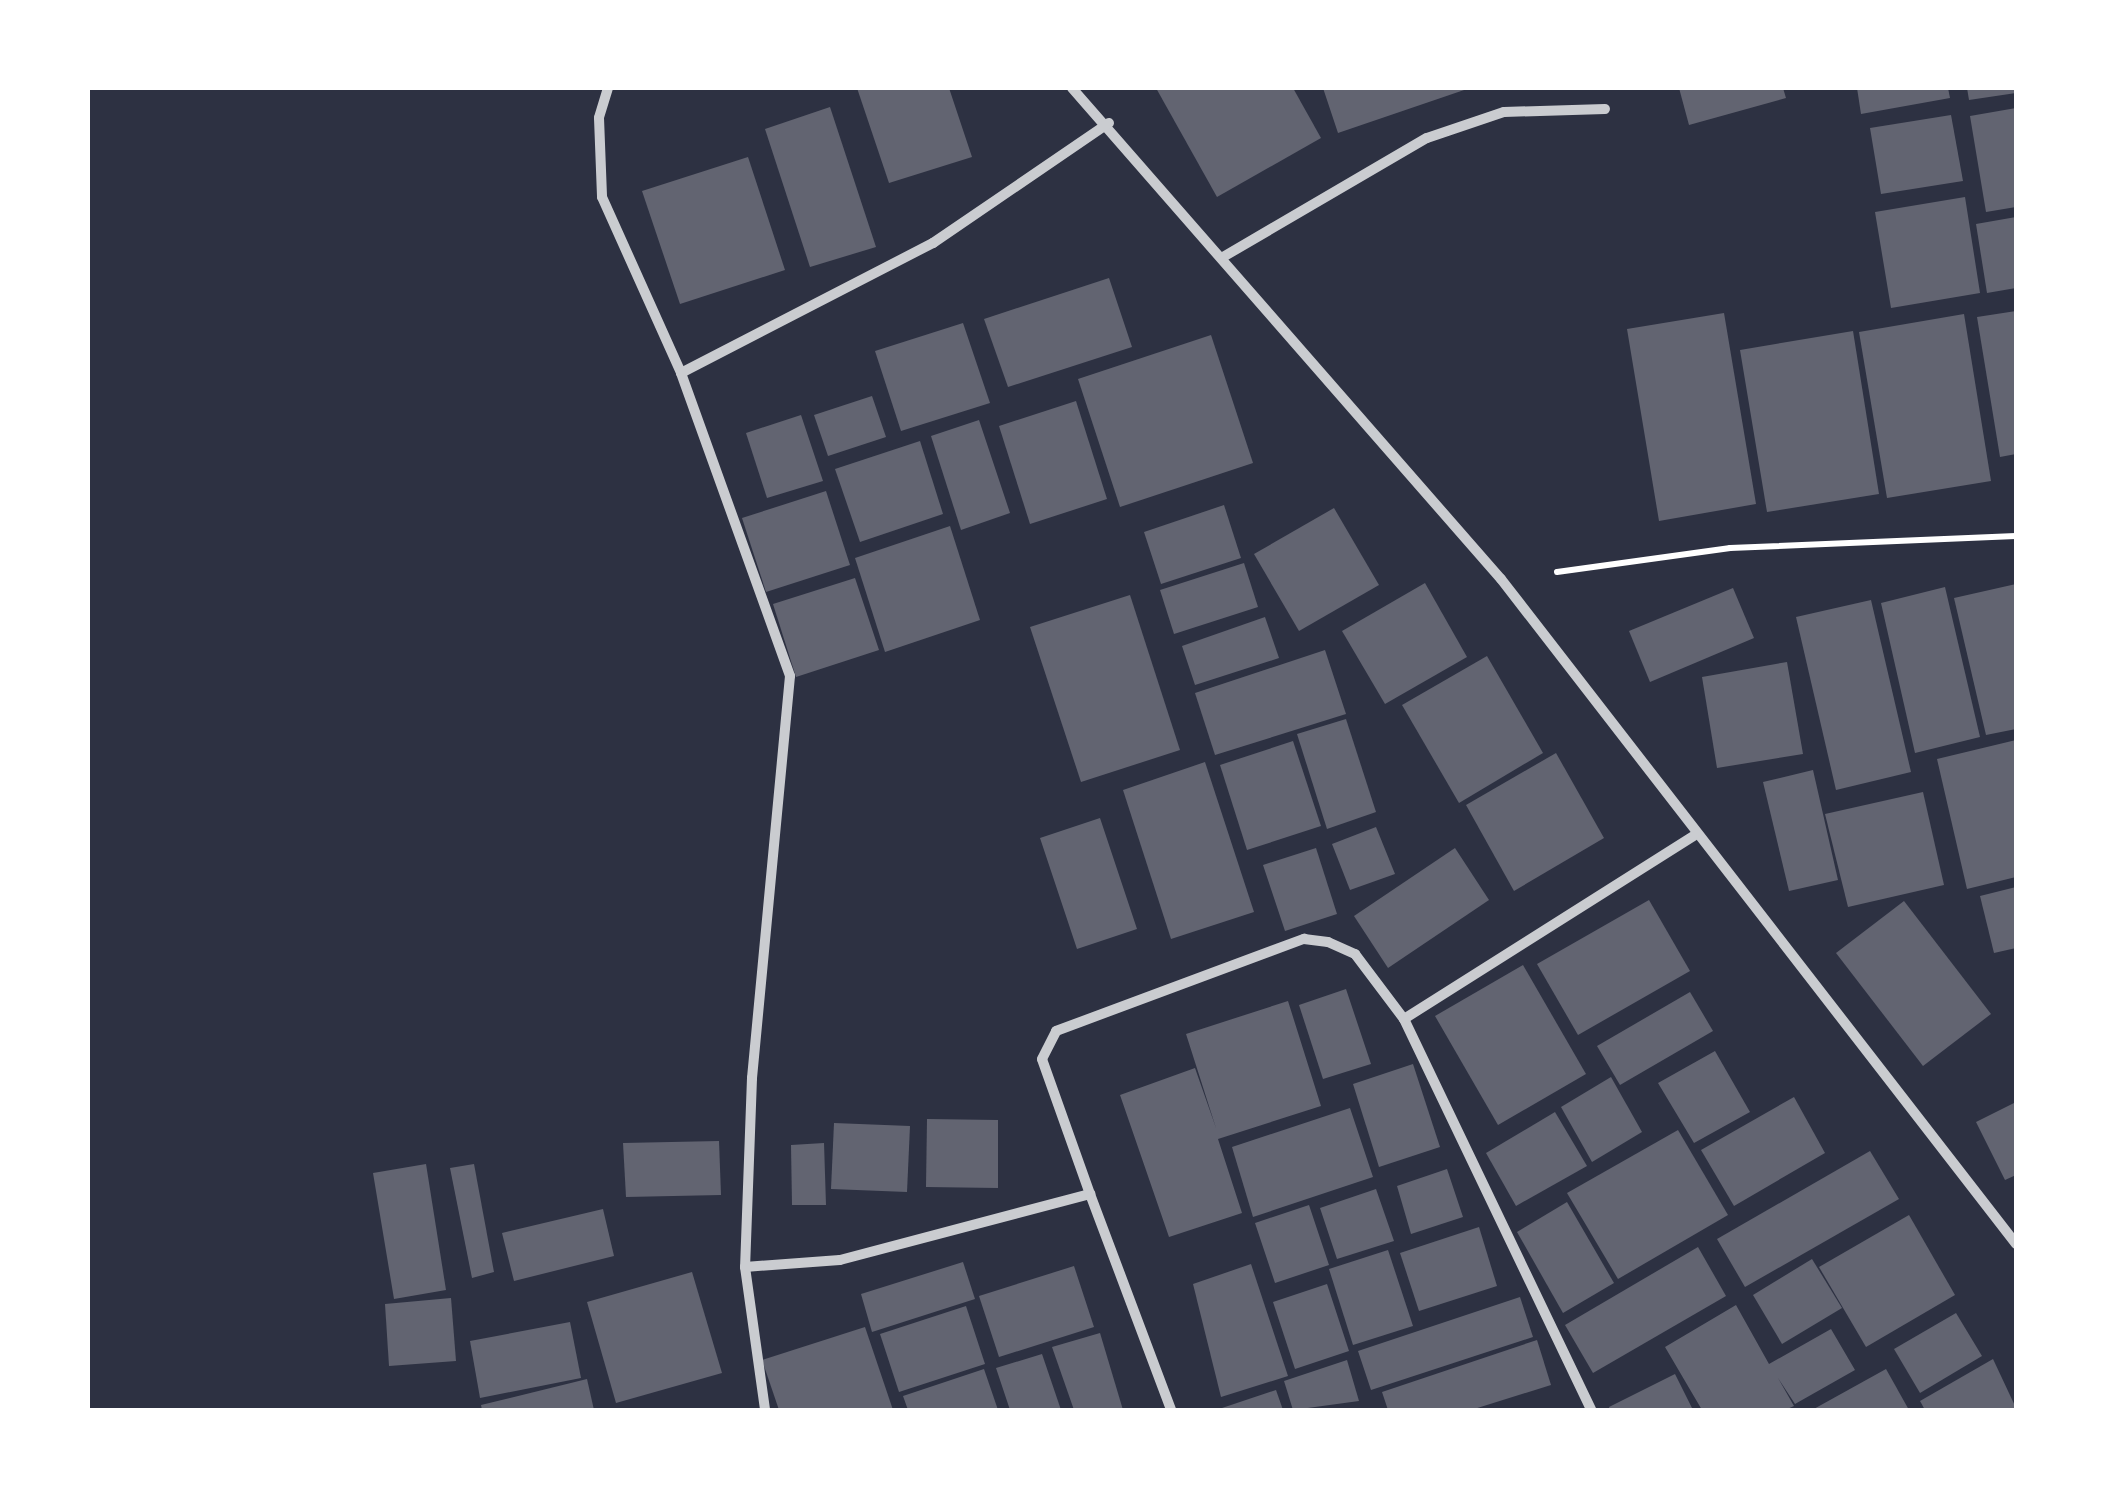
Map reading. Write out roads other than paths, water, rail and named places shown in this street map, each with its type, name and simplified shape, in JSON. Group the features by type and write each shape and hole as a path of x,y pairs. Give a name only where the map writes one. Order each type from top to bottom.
{"street":[{"path":"608,88 599,118 602,197 681,374 790,676 752,1078 745,1267 765,1410"},
{"path":"1072,88 1108,123 1501,579 1694,836 2016,1244"},
{"path":"1223,258 1427,138 1504,112 1605,109"},
{"path":"681,374 933,242 1108,123"},
{"path":"1404,1019 1694,836"},
{"path":"1171,1410 1042,1060 1070,1021 1304,940 1355,954 1404,1019 1591,1410"},
{"path":"745,1267 840,1260 1090,1194"}]}
